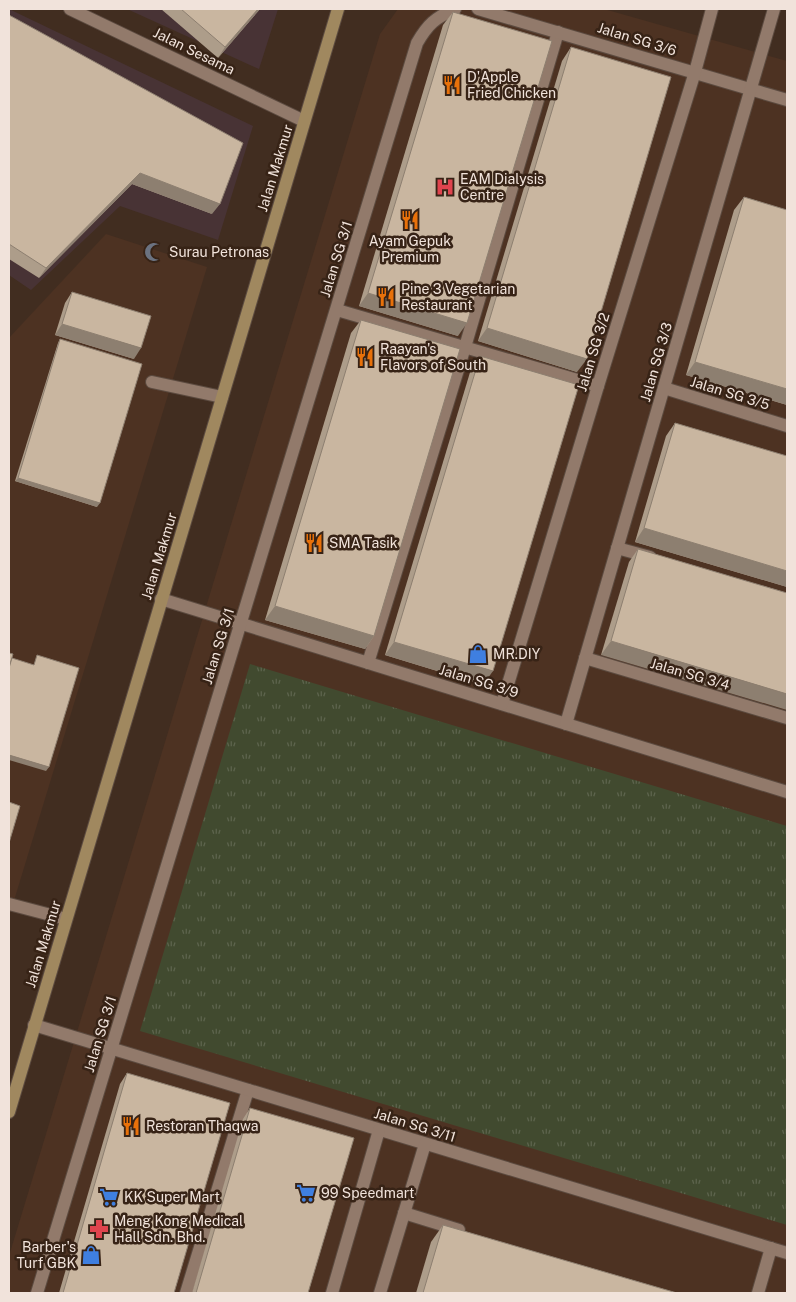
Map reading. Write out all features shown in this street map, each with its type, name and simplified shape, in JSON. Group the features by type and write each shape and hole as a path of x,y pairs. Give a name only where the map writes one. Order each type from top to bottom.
{"street":[{"name":"Jalan Sesama","path":"70,9 304,121"},
{"name":"Jalan Makmur","path":"9,1112 338,9"},
{"name":"Jalan SG 3/1","path":"36,1293 417,43 426,26 440,15 455,9"},
{"name":"Jalan SG 3/6","path":"478,9 787,100"},
{"name":"Jalan SG 3/2","path":"502,704 695,72 712,9"},
{"name":"Jalan SG 3/3","path":"566,724 774,9"},
{"path":"368,663 465,347 558,32"},
{"path":"337,310 598,386"},
{"path":"152,382 222,397"},
{"name":"Jalan SG 3/5","path":"664,388 787,426"},
{"path":"617,548 664,562"},
{"name":"Jalan SG 3/9","path":"161,599 787,792"},
{"name":"Jalan SG 3/4","path":"585,658 787,718"},
{"path":"9,904 66,919"},
{"name":"Jalan SG 3/11","path":"34,1025 787,1253"},
{"path":"186,1293 248,1090"},
{"path":"332,1293 379,1130"},
{"path":"380,1293 425,1144"},
{"path":"404,1213 470,1233"},
{"path":"758,1293 771,1248"}],"shaded area":[{"path":"9,9 253,126 218,240 120,206 31,290 9,275"},
{"path":"127,9 278,9 259,69"},
{"path":"398,9 604,9 787,61 787,1293 9,1293 9,1256 380,34"},
{"path":"106,234 207,267 9,917 9,338"}],"green space":[{"path":"250,664 787,826 787,1225 140,1031"}],"building":[{"path":"181,9 258,9 225,47"},
{"path":"453,12 552,41 467,323 368,293"},
{"path":"9,15 243,143 220,204 140,173 46,268 9,244"},
{"path":"571,47 671,77 587,359 487,328"},
{"path":"744,197 787,210 787,389 695,362"},
{"path":"72,292 151,316 141,348 62,324"},
{"path":"361,320 460,349 374,636 275,606"},
{"path":"60,339 142,364 100,503 18,478"},
{"path":"480,356 579,385 493,671 394,642"},
{"path":"675,423 787,456 787,571 644,528"},
{"path":"638,549 787,593 787,694 611,641"},
{"path":"9,653 13,654 9,668"},
{"path":"37,655 79,668 49,767 9,755 9,668 12,658 34,665"},
{"path":"9,802 20,806 9,843"},
{"path":"127,1073 230,1103 174,1293 63,1293"},
{"path":"250,1108 354,1138 308,1293 196,1293"},
{"path":"443,1225 677,1293 423,1293"}],"place":[{"name":"D'Apple Fried Chicken","path":"452,85"},
{"name":"EAM Dialysis Centre","path":"445,187"},
{"name":"Ayam Gepuk Premium","path":"410,220"},
{"name":"Surau Petronas","path":"154,252"},
{"name":"Pine 3 Vegetarian Restaurant","path":"386,297"},
{"name":"Raayan's Flavors of South","path":"365,357"},
{"name":"SMA Tasik","path":"314,543"},
{"name":"MR.DIY","path":"478,654"},
{"name":"Restoran Thaqwa","path":"131,1126"},
{"name":"99 Speedmart","path":"306,1193"},
{"name":"KK Super Mart","path":"109,1197"},
{"name":"Meng Kong Medical Hall Sdn. Bhd.","path":"99,1229"},
{"name":"Barber's Turf GBK","path":"91,1255"}]}
